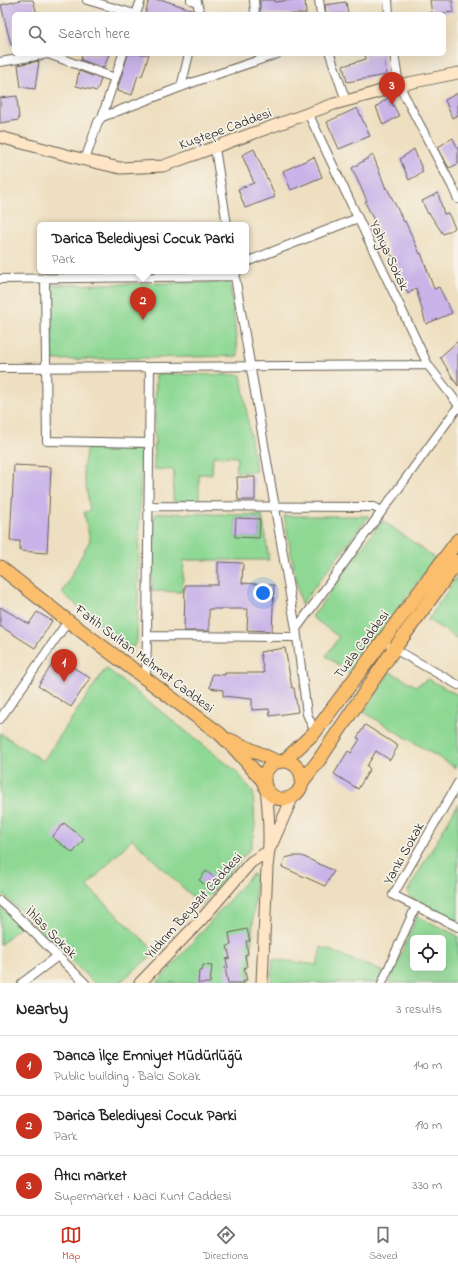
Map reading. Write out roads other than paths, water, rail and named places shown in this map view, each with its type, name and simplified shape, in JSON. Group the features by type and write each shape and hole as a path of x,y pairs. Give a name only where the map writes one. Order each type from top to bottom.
{"main road":[{"name":"Tuzla Caddesi","path":"281,762 315,732 458,540"},
{"name":"Tuzla Caddesi","path":"302,782 319,760 394,649 458,562"},
{"name":"Fatih Sultan Mehmet Caddesi","path":"0,567 68,621 220,734 237,751 265,785"},
{"path":"220,734 281,762 290,763 299,770 302,782 297,792 293,796 283,799 273,796 265,785 264,776 270,766 281,762"}],"street":[{"path":"87,0 128,12"},
{"path":"136,12 141,0"},
{"path":"191,0 197,2 200,12"},
{"path":"254,0 255,12"},
{"path":"319,0 321,12"},
{"path":"388,0 390,12"},
{"path":"0,62 36,56"},
{"path":"54,56 115,78"},
{"path":"85,160 122,56"},
{"path":"181,87 189,56"},
{"path":"331,56 346,101"},
{"path":"394,56 399,85 458,199"},
{"path":"102,116 260,57"},
{"name":"Kuştepe Caddesi","path":"0,137 120,168 163,166 308,113 346,101 399,85 458,73"},
{"name":"Yahya Sokak","path":"308,113 428,365 458,405"},
{"path":"215,148 227,222"},
{"path":"249,261 358,218"},
{"path":"0,279 197,274"},
{"path":"235,274 296,633 307,714 315,732"},
{"path":"45,278 47,441 149,443"},
{"path":"0,368 428,365"},
{"path":"146,679 150,367"},
{"path":"296,633 458,405"},
{"path":"148,506 374,507 382,511"},
{"path":"0,719 68,621"},
{"path":"147,636 296,633"},
{"path":"382,643 458,685"},
{"name":"Yankı Sokak","path":"458,783 394,895 458,927"},
{"path":"262,983 269,851 269,816 265,785"},
{"path":"269,851 293,796"},
{"name":"Yıldırım Beyazıt Caddesi","path":"140,983 201,920 251,862 269,851"},
{"name":"İhlas Sokak","path":"0,901 85,983"},
{"path":"382,983 416,906"},
{"path":"22,983 58,956"}],"place":[{"name":"Atıcı market","path":"392,105"},
{"name":"Darica Belediyesi Cocuk Parki","path":"143,320"},
{"name":"Darıca İlçe Emniyet Müdürlüğü","path":"64,682"}]}
